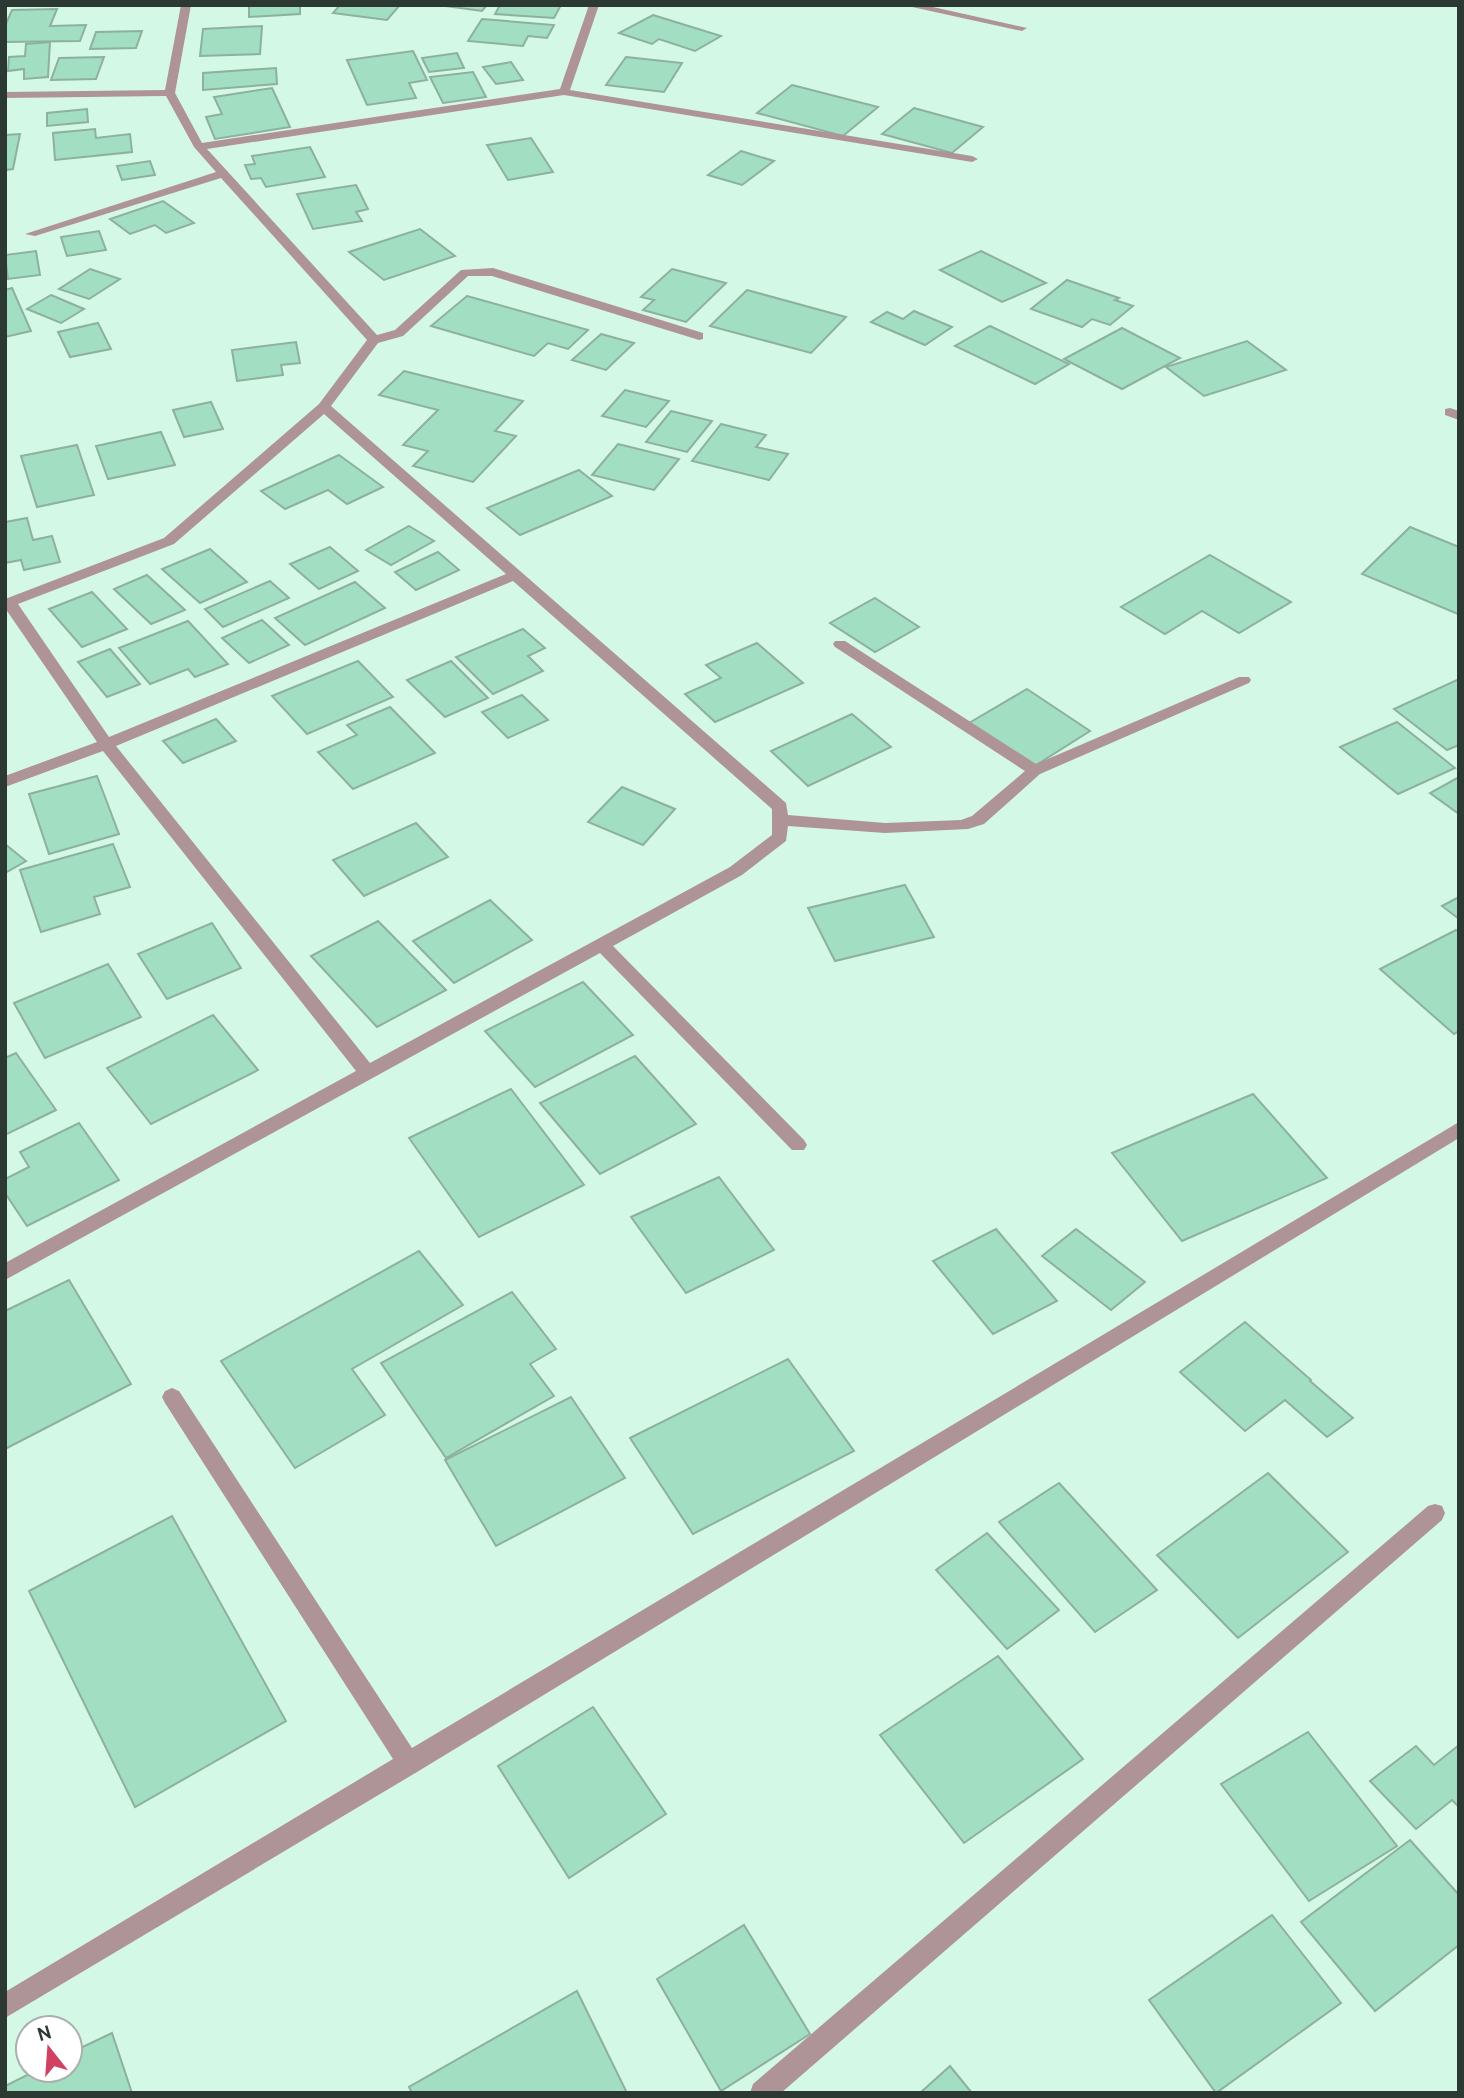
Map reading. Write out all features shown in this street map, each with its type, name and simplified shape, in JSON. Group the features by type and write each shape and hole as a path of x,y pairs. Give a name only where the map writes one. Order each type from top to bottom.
{"street":[{"path":"186,5 170,93 199,147 374,340"},
{"path":"564,92 594,5"},
{"path":"908,5 1022,28"},
{"path":"199,147 564,92 972,159"},
{"path":"5,95 170,93"},
{"path":"31,234 224,173"},
{"path":"368,1073 106,744 8,604 169,541 324,407 374,340 399,333 465,273 493,272 699,336"},
{"path":"5,1272 736,871 780,837 780,807 324,407"},
{"path":"5,782 106,744 515,575"},
{"path":"840,644 1035,770"},
{"path":"780,820 885,828 962,825 978,820 1035,770 1244,680"},
{"path":"602,944 798,1145"},
{"path":"5,2006 1459,1129"},
{"path":"172,1397 409,1764"},
{"path":"762,2093 1435,1513"}],"building":[{"path":"249,5 300,5 300,14 249,17"},
{"path":"340,5 400,5 387,20 333,13"},
{"path":"438,5 487,5 482,11"},
{"path":"500,5 561,5 554,18 495,14"},
{"path":"57,9 50,26 86,25 80,41 5,42 5,26 12,10"},
{"path":"653,15 721,36 695,51 659,39 652,44 619,33"},
{"path":"482,19 554,25 547,38 528,36 523,46 468,41"},
{"path":"262,26 260,54 200,56 203,29"},
{"path":"142,31 136,48 90,49 96,32"},
{"path":"50,42 48,77 24,79 24,69 8,71 9,57 25,56 26,44"},
{"path":"413,51 427,80 409,83 416,98 367,105 347,60"},
{"path":"457,53 464,68 429,72 422,58"},
{"path":"104,57 96,79 51,80 59,58"},
{"path":"626,57 682,63 664,92 606,85"},
{"path":"511,62 523,80 496,84 483,67"},
{"path":"276,68 277,84 203,90 203,73"},
{"path":"473,72 486,97 443,103 430,77"},
{"path":"792,85 878,107 843,136 757,113"},
{"path":"272,88 290,127 215,139 206,117 222,114 214,97"},
{"path":"914,108 983,127 952,153 882,134"},
{"path":"87,109 88,122 47,126 47,113"},
{"path":"95,129 96,138 130,134 132,152 55,160 53,133"},
{"path":"20,134 13,169 5,170 5,135"},
{"path":"531,138 553,172 508,180 487,145"},
{"path":"310,147 325,177 266,187 261,178 251,179 245,165 255,164 252,156"},
{"path":"741,151 774,161 742,185 708,175"},
{"path":"150,161 155,175 122,180 117,166"},
{"path":"356,185 368,209 356,212 362,221 313,229 297,194"},
{"path":"163,201 194,223 166,233 155,225 130,234 110,219"},
{"path":"420,229 455,256 384,280 349,252"},
{"path":"99,231 106,250 67,256 61,237"},
{"path":"36,251 40,275 8,279 5,255"},
{"path":"981,251 1046,283 1002,302 940,270"},
{"path":"90,269 120,279 89,299 59,289"},
{"path":"672,269 726,283 686,322 643,310 654,300 641,297"},
{"path":"1067,280 1119,298 1115,300 1133,306 1110,325 1092,319 1082,327 1031,309"},
{"path":"12,288 31,331 5,337 5,290"},
{"path":"747,290 846,317 811,353 710,326"},
{"path":"51,295 84,309 61,323 27,309"},
{"path":"467,296 588,330 568,349 548,343 534,356 431,326"},
{"path":"914,311 952,327 925,345 871,322 887,312 903,319"},
{"path":"98,323 111,349 70,357 58,332"},
{"path":"990,326 1069,364 1035,384 955,346"},
{"path":"1122,328 1180,358 1122,389 1064,359"},
{"path":"601,334 634,343 606,370 572,360"},
{"path":"1247,341 1286,370 1204,396 1166,367"},
{"path":"296,342 300,363 281,365 283,375 237,381 232,350"},
{"path":"404,371 523,401 495,431 516,436 473,482 413,466 428,451 403,445 438,410 379,395"},
{"path":"625,390 669,401 646,427 602,416"},
{"path":"211,402 223,429 184,437 173,410"},
{"path":"671,411 712,421 687,452 646,442"},
{"path":"721,424 766,435 756,447 788,454 769,480 692,461"},
{"path":"161,432 175,465 108,479 96,446"},
{"path":"618,444 679,459 654,490 592,475"},
{"path":"77,445 94,495 37,507 21,456"},
{"path":"339,455 383,487 347,504 328,490 285,509 261,491"},
{"path":"579,470 612,496 520,535 487,508"},
{"path":"27,518 33,540 52,536 60,562 24,570 21,560 5,563 5,522"},
{"path":"409,526 434,541 391,565 366,550"},
{"path":"1410,527 1459,547 1458,614 1362,574"},
{"path":"330,547 358,571 319,589 290,564"},
{"path":"210,549 247,582 200,603 162,569"},
{"path":"438,552 459,570 416,590 395,572"},
{"path":"1210,555 1291,602 1239,633 1202,611 1165,634 1121,607"},
{"path":"147,575 185,610 151,624 114,589"},
{"path":"270,581 289,598 223,627 205,609"},
{"path":"355,582 385,608 305,645 275,618"},
{"path":"92,592 127,629 82,647 49,609"},
{"path":"875,598 919,627 875,652 830,623"},
{"path":"262,620 289,645 249,663 222,638"},
{"path":"188,621 228,664 195,677 188,669 150,684 119,648"},
{"path":"523,629 545,648 528,656 543,671 493,694 456,657"},
{"path":"757,643 803,683 715,722 685,694 721,678 706,665"},
{"path":"110,649 140,684 107,697 78,662"},
{"path":"358,661 393,697 307,734 272,696"},
{"path":"451,661 488,698 445,717 407,680"},
{"path":"1459,679 1459,745 1447,750 1394,709"},
{"path":"1027,689 1090,731 1033,767 969,723"},
{"path":"522,695 548,720 508,738 482,712"},
{"path":"390,707 435,753 353,789 318,752 357,735 347,725"},
{"path":"852,714 891,747 808,786 771,751"},
{"path":"216,719 236,741 183,763 163,741"},
{"path":"1397,722 1455,768 1398,794 1340,747"},
{"path":"97,776 119,834 49,854 29,794"},
{"path":"1459,777 1459,814 1430,793"},
{"path":"622,787 675,809 643,845 588,822"},
{"path":"416,823 448,857 364,896 333,860"},
{"path":"5,844 26,861 5,873"},
{"path":"113,844 130,887 94,897 100,914 41,932 20,870"},
{"path":"905,885 934,937 835,961 808,908"},
{"path":"1459,897 1459,919 1442,906"},
{"path":"490,900 532,940 454,983 413,941"},
{"path":"378,921 446,990 377,1027 311,956"},
{"path":"212,923 241,968 167,999 138,954"},
{"path":"1456,930 1459,932 1459,1031 1454,1034 1380,969"},
{"path":"108,964 141,1017 45,1058 14,1003"},
{"path":"583,982 633,1035 535,1087 485,1031"},
{"path":"213,1015 258,1070 151,1124 107,1068"},
{"path":"16,1053 56,1110 5,1135 5,1058"},
{"path":"635,1056 696,1124 600,1174 540,1103"},
{"path":"511,1089 584,1185 479,1237 409,1138"},
{"path":"1253,1094 1327,1178 1182,1241 1112,1153"},
{"path":"79,1123 119,1180 27,1226 5,1193 5,1179 29,1167 20,1152"},
{"path":"719,1177 774,1250 686,1293 631,1217"},
{"path":"996,1229 1057,1301 993,1334 933,1261"},
{"path":"1076,1229 1145,1282 1111,1310 1042,1256"},
{"path":"419,1251 463,1305 352,1369 385,1415 295,1468 221,1361"},
{"path":"69,1280 131,1384 5,1449 5,1311"},
{"path":"512,1292 556,1349 530,1364 554,1396 446,1458 381,1363"},
{"path":"1245,1322 1353,1418 1327,1437 1285,1400 1245,1431 1180,1372"},
{"path":"788,1359 854,1451 693,1534 630,1438"},
{"path":"571,1397 625,1478 496,1546 445,1460"},
{"path":"1268,1473 1348,1552 1238,1638 1157,1555"},
{"path":"1059,1483 1157,1590 1095,1632 999,1522"},
{"path":"172,1516 286,1721 135,1807 29,1591"},
{"path":"987,1533 1059,1610 1007,1649 936,1570"},
{"path":"998,1656 1083,1759 964,1843 880,1735"},
{"path":"593,1707 666,1814 569,1878 498,1766"},
{"path":"1308,1732 1397,1846 1309,1901 1221,1784"},
{"path":"1459,1745 1459,1807 1452,1800 1416,1829 1370,1781 1416,1746 1434,1765"},
{"path":"1410,1840 1459,1895 1459,1945 1375,2011 1301,1922"},
{"path":"1272,1915 1341,2003 1216,2093 1149,2000"},
{"path":"744,1925 810,2034 721,2091 657,1979"},
{"path":"577,1991 627,2093 412,2093 409,2087"},
{"path":"112,2033 132,2093 5,2093 5,2086 14,2082 14,2084 84,2084 84,2046"},
{"path":"950,2066 972,2093 920,2093"}]}
